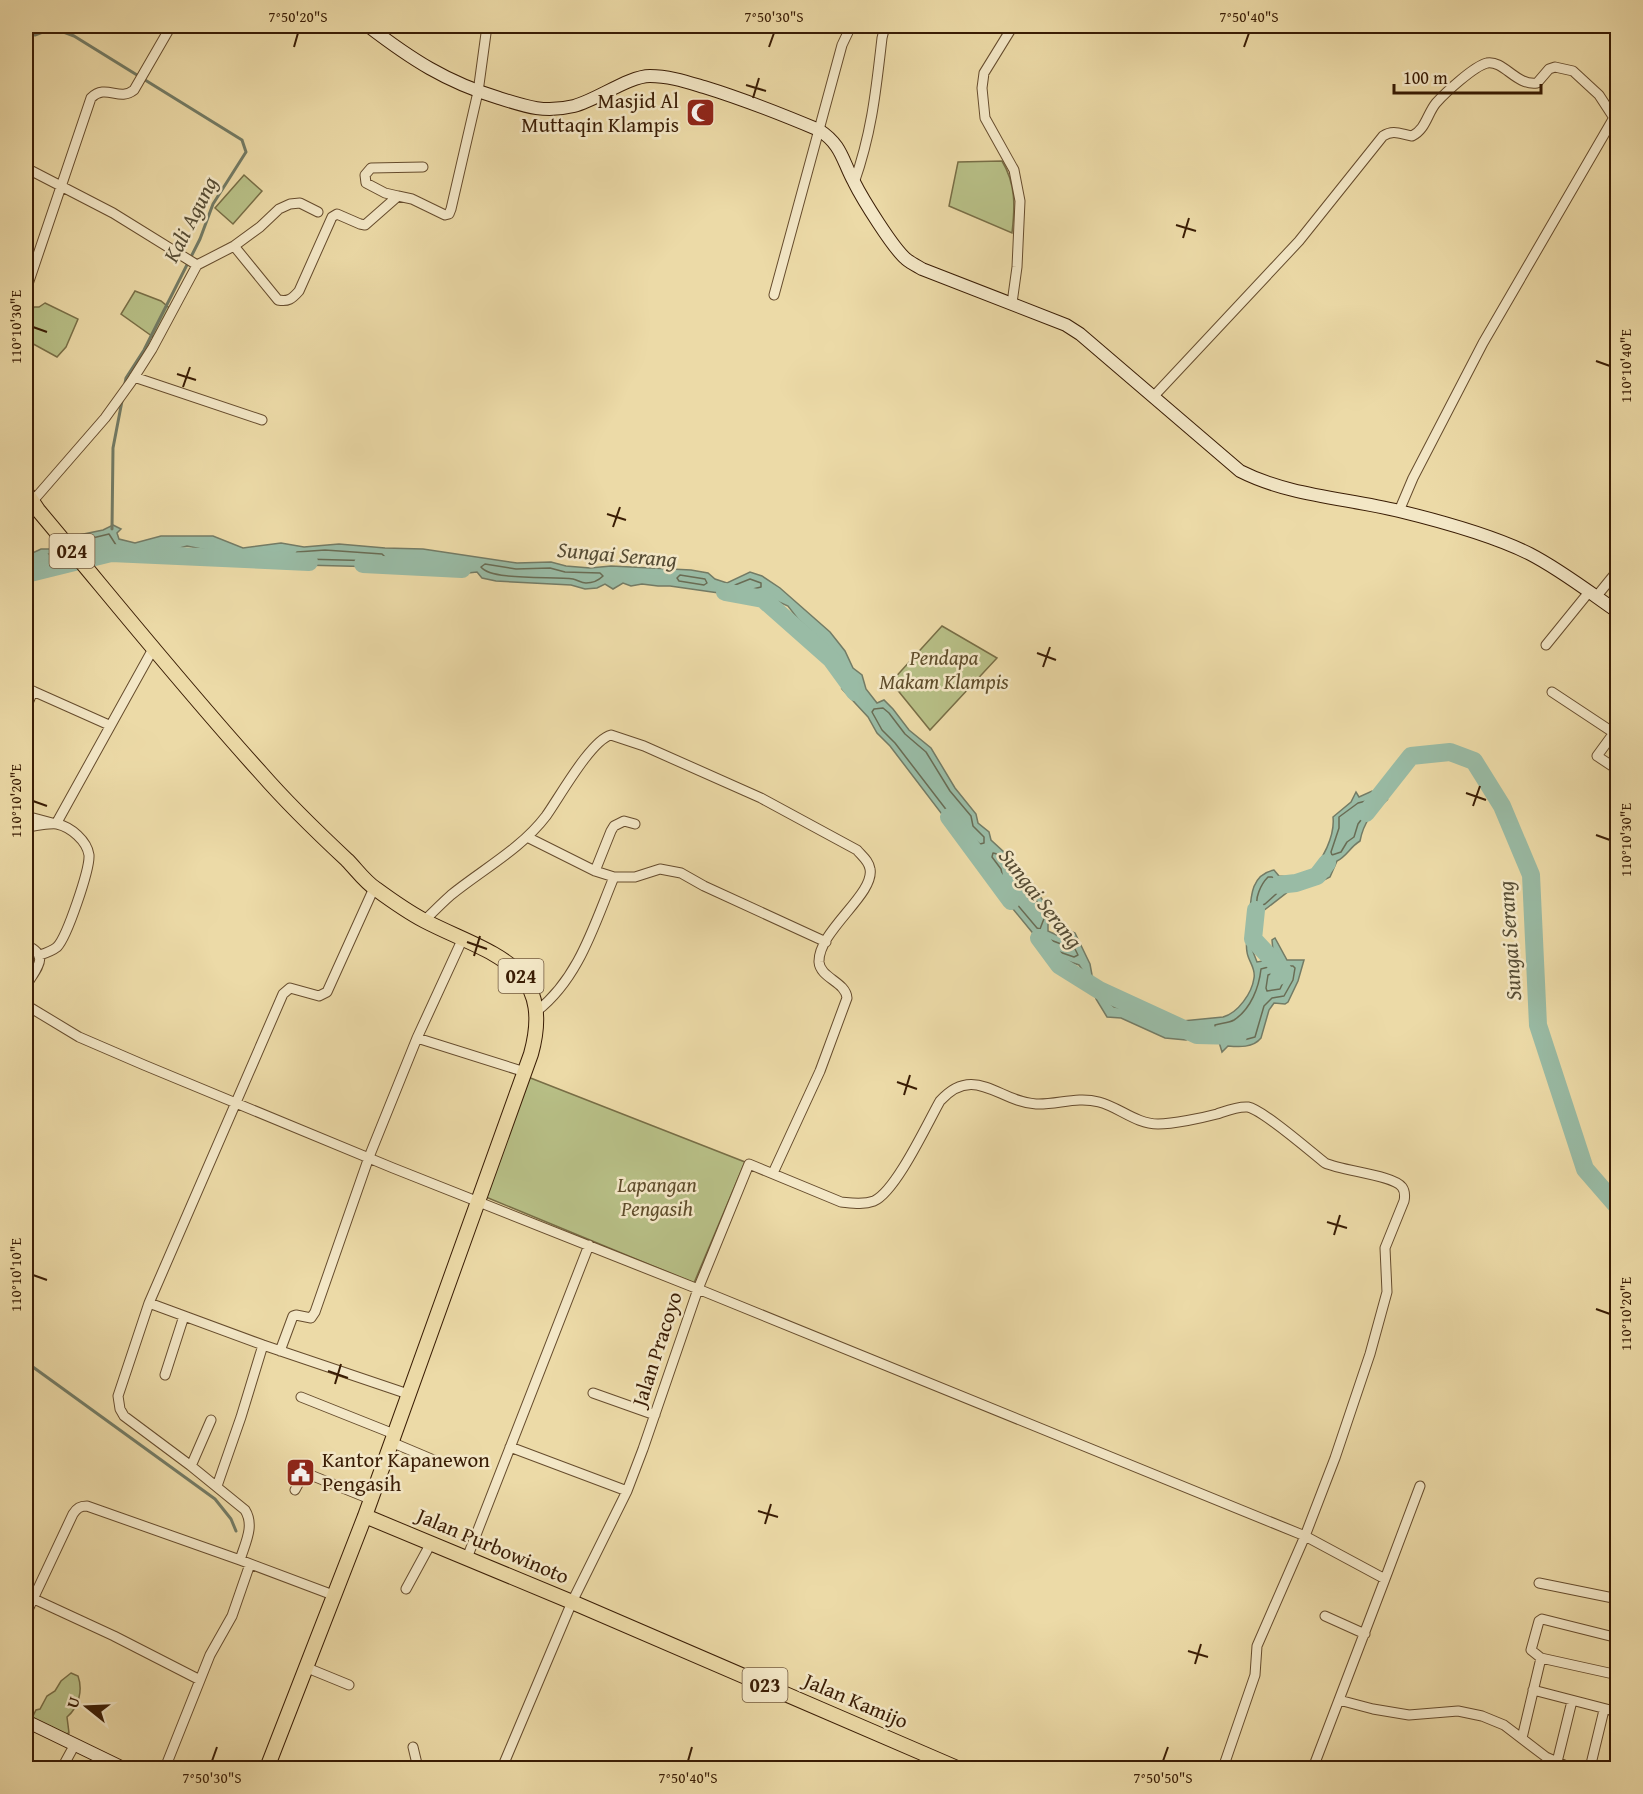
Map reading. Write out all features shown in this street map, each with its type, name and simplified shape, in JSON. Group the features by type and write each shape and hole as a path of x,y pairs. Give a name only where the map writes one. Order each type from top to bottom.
{"main road":[{"name":"024","path":"32,502 210,717 297,814 374,888 424,920 487,950 515,968 530,987 537,1011 537,1033 525,1072 365,1516"},
{"name":"Jalan Purbowinoto","path":"365,1516 573,1602"},
{"path":"267,1768 365,1516"},
{"name":"Jalan Kamijo","path":"573,1602 957,1768"}],"street":[{"path":"368,26 407,56 443,77 478,92 529,108 543,110 577,105 648,76 663,77 728,94 819,130 832,138 839,147 855,183 906,259 922,269 1066,325 1240,471 1262,482 1399,511 1496,539 1529,554 1617,612"},
{"path":"423,167 371,168 365,175 366,183 385,193 412,199 445,215 449,214 478,92 488,26"},
{"path":"774,295 842,45 850,26"},
{"path":"855,183 872,124 885,26"},
{"path":"1012,303 1017,267 1020,201 1014,170 985,118 982,88 984,73 1013,26"},
{"path":"1616,26 1617,33"},
{"path":"26,290 92,98 97,92 105,91 128,94 144,73 168,27"},
{"path":"1153,397 1299,241 1388,132 1412,136 1416,134 1421,130 1435,104 1484,64 1499,65 1528,84 1537,84 1549,69 1555,67 1573,70 1616,115 1483,344 1413,478 1399,511"},
{"path":"26,168 113,213 196,264"},
{"path":"234,246 278,300 286,302 293,299 299,291 332,217 337,214 364,225 398,196"},
{"path":"32,502 85,442 132,380 152,349 196,264 234,246 260,227 279,209 290,204 300,203 318,212"},
{"path":"132,380 262,420"},
{"path":"1546,645 1617,570"},
{"path":"56,824 153,649"},
{"path":"26,708 29,690 110,725"},
{"path":"1552,692 1616,730 1597,756 1617,771"},
{"path":"424,920 527,837 545,817 601,740 611,735 624,738 761,798 857,850 868,863 871,877 823,946 819,966 845,991 847,998 820,1071 773,1173"},
{"path":"26,816 56,824 73,832 87,846 88,860 75,907 60,942 54,949 40,956"},
{"path":"595,871 614,826 624,821 635,824"},
{"path":"26,828 56,824"},
{"path":"527,837 595,871 614,877 635,877 660,869 674,870 826,942"},
{"path":"537,1011 553,999 567,981 586,945 614,877"},
{"path":"240,1560 251,1526 249,1516 240,1504 123,1416 118,1396 149,1303 283,994 290,988 319,996 327,992 374,888"},
{"path":"280,1351 293,1316 311,1318 313,1316 369,1157 417,1038 463,938"},
{"path":"26,945 37,951 40,956 40,961 26,986"},
{"name":"Jalan Pracoyo","path":"26,1005 79,1037 698,1289 627,1491 573,1602 502,1768"},
{"path":"417,1038 525,1072"},
{"path":"1223,1768 1256,1675 1257,1646 1305,1536 1359,1385 1387,1292 1385,1248 1405,1194 1397,1183 1391,1179 1325,1163 1266,1116 1248,1107 1158,1124 1124,1114 1098,1102 1078,1099 1037,1104 1025,1102 980,1085 966,1084 949,1091 940,1101 900,1172 884,1194 873,1201 857,1204 841,1202 748,1164 698,1289 1305,1536 1385,1579"},
{"path":"467,1558 589,1245"},
{"path":"149,1303 280,1351 408,1394"},
{"path":"165,1375 184,1316"},
{"path":"217,1486 242,1417 263,1345"},
{"path":"593,1393 655,1415"},
{"path":"302,1397 436,1461"},
{"path":"191,1466 211,1419"},
{"path":"510,1447 627,1491"},
{"path":"296,1490 303,1475 308,1473 370,1499"},
{"path":"1313,1768 1420,1486"},
{"path":"26,1614 77,1508 82,1506 240,1560 333,1595"},
{"path":"406,1589 430,1543"},
{"path":"165,1768 210,1655 230,1622 250,1564"},
{"path":"1539,1582 1617,1599"},
{"path":"34,1599 114,1636 200,1680"},
{"path":"1325,1616 1365,1634"},
{"path":"1617,1638 1542,1619 1539,1620 1532,1650 1541,1658 1617,1675"},
{"path":"1522,1738 1541,1658"},
{"path":"305,1667 349,1685"},
{"path":"1533,1690 1617,1712"},
{"path":"1339,1700 1373,1709 1409,1714 1458,1711 1473,1713 1495,1720 1546,1757 1571,1768"},
{"path":"1557,1762 1572,1701"},
{"path":"1590,1768 1604,1710"},
{"path":"26,1721 123,1768"},
{"path":"62,1768 74,1746"},
{"path":"413,1747 418,1768"}],"green space":[{"path":"1002,161 1012,187 1014,214 1012,233 949,206 958,162"},
{"path":"244,175 262,191 233,224 215,208"},
{"path":"135,291 161,301 173,311 156,339 121,314"},
{"path":"45,303 78,319 66,347 57,357 26,340 26,324 34,307"},
{"name":"Pendapa Makam Klampis","path":"942,626 997,658 930,730 891,682"},
{"name":"Lapangan Pengasih","path":"528,1077 745,1162 694,1283 481,1195"},
{"path":"71,1673 78,1676 80,1692 77,1703 67,1717 69,1733 66,1734 32,1718 47,1696 55,1691 61,1681"}],"water":[{"path":"113,525 121,529 117,533 119,539 135,543 161,536 213,536 243,548 281,543 304,547 339,544 423,549 517,563 551,562 590,568 611,566 691,570 708,573 715,579 727,583 750,572 762,576 780,588 830,632 845,651 853,668 862,675 866,689 877,703 884,700 909,730 931,748 955,788 976,814 978,823 989,832 991,840 1017,864 1049,909 1053,916 1048,923 1048,931 1063,938 1068,930 1075,933 1090,964 1101,995 1114,1007 1134,1010 1162,1023 1223,1017 1239,1007 1247,996 1254,978 1246,941 1252,891 1259,878 1274,870 1279,876 1290,877 1308,873 1319,862 1330,840 1333,817 1351,802 1356,792 1359,797 1372,791 1376,794 1388,793 1380,799 1387,800 1369,818 1360,841 1337,861 1330,877 1314,885 1307,877 1258,915 1250,944 1257,962 1269,960 1273,951 1272,940 1275,938 1287,960 1304,960 1298,981 1288,1002 1274,1003 1269,1010 1261,1038 1250,1045 1228,1046 1222,1052 1213,1034 1202,1033 1186,1040 1165,1038 1121,1018 1107,1017 1079,965 1047,954 999,892 996,871 970,842 954,830 890,746 877,733 868,717 842,689 846,688 837,656 798,619 788,606 764,595 756,594 741,598 670,586 642,584 631,586 623,583 613,589 605,584 597,588 585,589 571,585 496,581 482,578 477,572 463,576 433,566 397,562 381,567 303,565 254,552 216,552 187,546 165,552 138,548 123,550 109,556 49,554 53,558 34,570 26,572 26,556 41,549 51,549 74,536 103,530"}],"waterway":[{"name":"Kali Agung","path":"26,33 35,35 53,28 74,36 242,140 246,152 213,204 200,239 125,383"},
{"name":"Kali Agung","path":"112,529 113,448 122,401"},
{"name":"Sungai Serang","path":"26,574 111,553 309,562"},
{"name":"Sungai Serang","path":"363,564 462,569"},
{"name":"Sungai Serang","path":"725,592 763,599 831,659 855,692"},
{"name":"Sungai Serang","path":"1366,813 1411,756 1450,752 1474,761 1502,806 1531,875 1538,1025 1585,1169 1618,1207"},
{"name":"Sungai Serang","path":"949,817 1011,901"},
{"name":"Sungai Serang","path":"1278,885 1296,883 1317,876 1327,863"},
{"name":"Sungai Serang","path":"1256,910 1253,939 1283,971 1279,976"},
{"name":"Sungai Serang","path":"1039,938 1059,965 1099,990 1197,1035 1238,1036"},
{"path":"26,1362 215,1499 231,1519 236,1531"}],"place":[{"name":"Masjid Al Muttaqin Klampis","path":"700,113"},
{"name":"Kantor Kapanewon Pengasih","path":"301,1472"}]}
